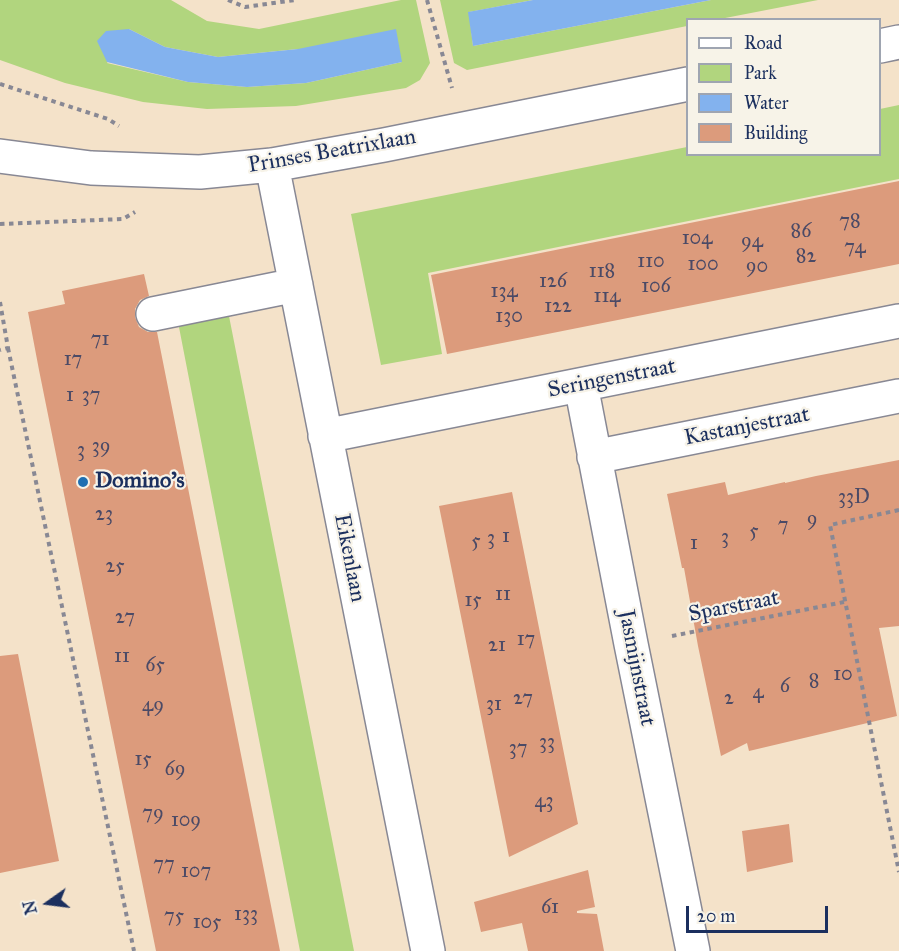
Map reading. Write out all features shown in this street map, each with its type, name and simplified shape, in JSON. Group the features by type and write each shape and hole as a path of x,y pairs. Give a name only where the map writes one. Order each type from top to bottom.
{"street":[{"path":"881,46 899,42"},
{"name":"Prinses Beatrixlaan","path":"0,156 91,168 200,172 272,165 686,84"},
{"name":"Eikenlaan","path":"272,165 428,951"},
{"path":"153,314 296,285"},
{"name":"Seringenstraat","path":"325,436 899,321"},
{"name":"Jasmijnstraat","path":"581,385 693,951"},
{"name":"Kastanjestraat","path":"594,457 899,396"}],"path":[{"path":"228,0 245,7 296,0"},
{"path":"427,0 463,129"},
{"path":"0,84 108,119 129,131"},
{"path":"0,302 134,951"},
{"path":"0,350 9,348"},
{"path":"899,510 830,525 899,872"},
{"name":"Sparstraat","path":"631,644 844,602"}],"green space":[{"path":"0,0 171,0 207,21 259,29 401,0 416,0 430,63 420,80 406,88 296,106 207,109 143,102 65,83 0,60","holes":["129,29 165,47 218,57 298,49 402,62 306,83 247,87 188,82 107,63"]},
{"path":"440,0 533,0 469,12 473,46 711,0 818,0 725,18 686,18 686,26 467,70 454,63"},
{"path":"899,105 899,179 428,273 442,354 381,365 351,214 686,147 686,156 881,156 881,109"},
{"path":"228,311 354,951 300,951 178,322"}],"water":[{"path":"533,0 711,0 473,46 468,12"},
{"path":"129,29 165,47 218,57 298,49 396,29 402,62 306,83 247,87 188,82 107,62 97,41 106,31"}],"building":[{"path":"899,181 899,264 447,354 431,275"},
{"path":"144,274 149,296 140,300 135,309 135,317 139,327 148,332 157,332 280,951 156,951 39,370 28,312 65,304 62,291"},
{"path":"899,460 899,626 879,628 897,716 749,751 747,743 721,756 667,494 725,482 728,495"},
{"path":"512,492 578,824 509,857 439,506"},
{"path":"18,654 59,861 0,873 0,656"},
{"path":"789,824 793,862 747,872 742,831"},
{"path":"588,870 595,907 577,911 577,913 597,914 604,951 528,951 522,923 481,932 474,902"}],"place":[{"name":"Domino's","path":"83,482"}]}
